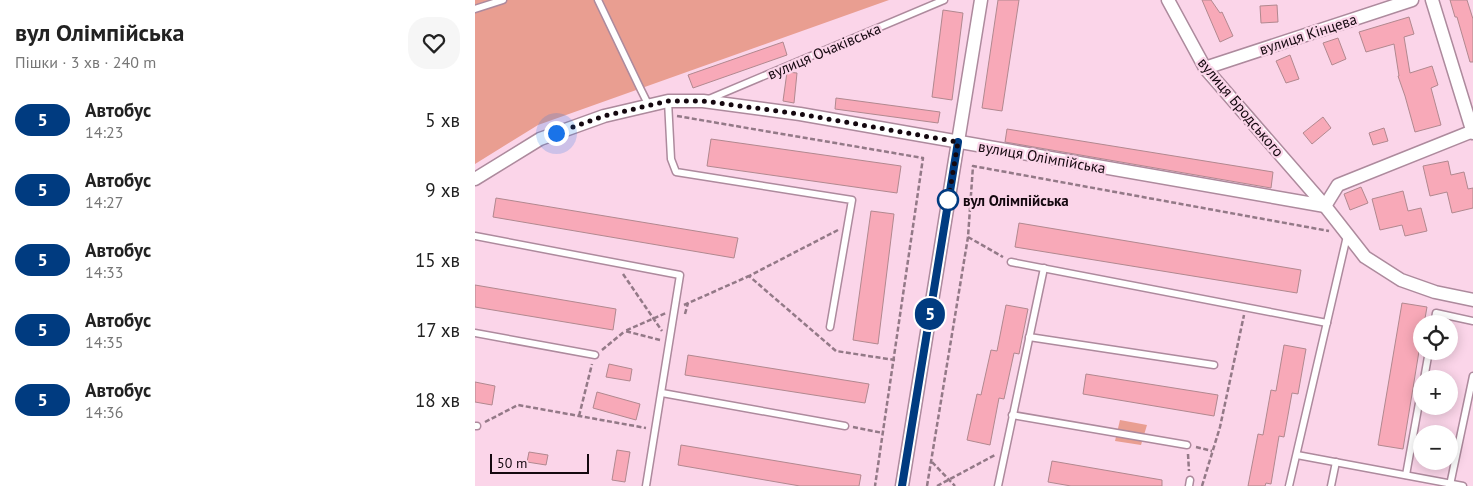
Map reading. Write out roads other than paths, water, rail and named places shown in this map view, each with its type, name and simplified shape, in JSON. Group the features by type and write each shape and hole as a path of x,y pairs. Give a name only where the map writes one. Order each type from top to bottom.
{"street":[{"path":"901,486 981,0"},
{"name":"вулиця Бродського","path":"1167,0 1205,68 1325,206"},
{"name":"вулиця Кінцева","path":"1205,68 1412,0"},
{"path":"1432,0 1473,132 1338,184 1325,206 1365,257 1401,280 1435,292 1473,300"},
{"name":"вулиця Олімпійська","path":"475,178 540,138 604,116 668,101 703,101 800,114 1325,206"}],"lane":[{"path":"475,10 503,0"},
{"path":"598,0 649,106"},
{"name":"вулиця Очаківська","path":"703,101 944,0"},
{"path":"668,101 671,159 676,172 852,200 830,327"},
{"path":"1289,486 1348,235"},
{"path":"475,236 680,275 648,486"},
{"path":"1011,262 1327,323"},
{"path":"998,486 1044,268"},
{"path":"1458,318 1473,322"},
{"path":"475,333 595,355"},
{"path":"1029,337 1213,365"},
{"path":"1450,484 1473,376"},
{"path":"662,392 845,426"},
{"path":"1406,475 1417,415"},
{"path":"1012,416 1187,445"},
{"path":"1297,455 1463,486"},
{"path":"1331,486 1335,462"}],"place":[{"name":"вул Олімпійська","path":"948,200"}]}
